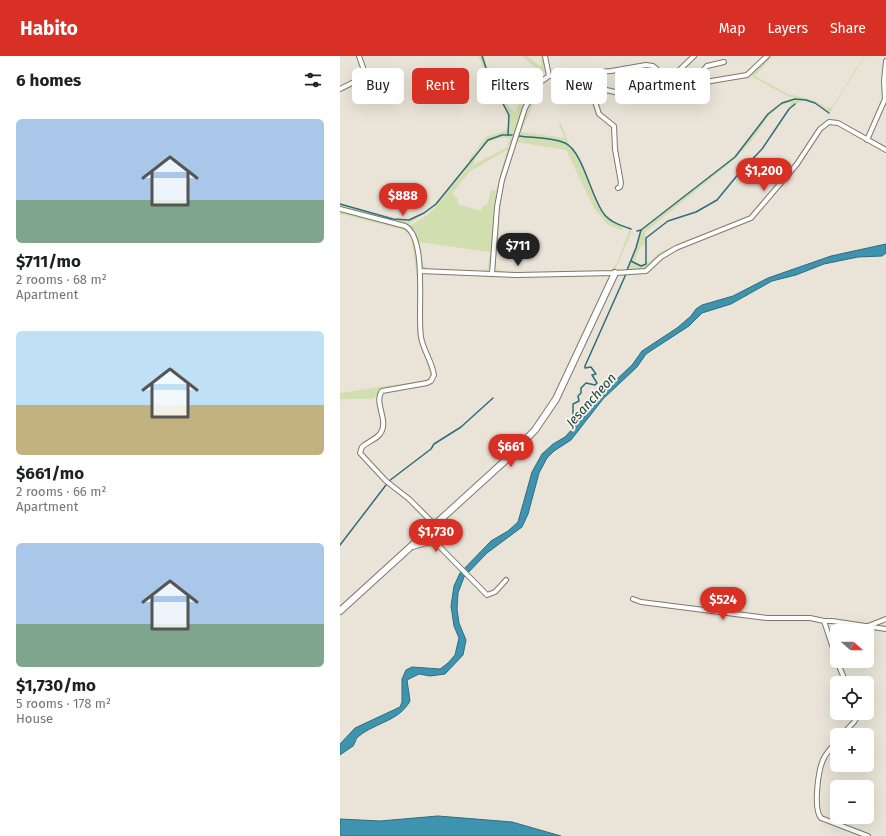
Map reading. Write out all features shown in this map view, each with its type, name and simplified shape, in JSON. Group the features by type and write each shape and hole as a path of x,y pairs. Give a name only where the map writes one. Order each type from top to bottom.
{"street":[{"path":"340,89 366,76 359,56"},
{"path":"492,274 499,195 507,162 525,108 539,83 549,76 545,56"},
{"path":"607,71 646,65 653,66 667,78 671,78 694,56"},
{"path":"710,81 747,75 768,56"},
{"path":"867,140 886,99 884,81 886,60"},
{"path":"704,68 706,66 724,62"},
{"path":"596,104 599,114 614,126 615,149 620,183 620,187 618,188"},
{"path":"420,271 458,274 517,275 616,274 646,271 661,257 676,248 751,218 797,164 820,129 829,122 838,123 886,150"},
{"path":"340,209 409,228 416,240 420,271 421,339 434,372 433,378 427,383 382,391 379,401 383,422 382,431 376,438 362,447 360,453 386,481 409,499 434,524"},
{"path":"340,611 406,549 507,459 535,430 556,399 616,274"},
{"path":"406,549 426,543 437,544 488,595 495,592 506,580"},
{"path":"633,599 641,602 729,614 778,618 810,618 854,624"},
{"path":"873,624 886,619"},
{"path":"824,621 830,639"},
{"path":"874,627 886,629"},
{"path":"848,728 855,720"},
{"path":"830,751 823,761 816,798 818,815 821,818 868,836"}],"green space":[{"path":"478,56 481,56 485,68 483,68"},
{"path":"482,56 485,56 488,68 486,68"},
{"path":"522,56 527,56 541,67 541,56 543,56 544,73 543,74 543,68 536,68"},
{"path":"769,56 773,56 755,76 788,94 813,100 827,108 832,107 865,56 830,112 811,100 789,97 751,76"},
{"path":"803,100 789,109 791,102 780,106 768,117 752,140 735,159 645,232 646,245 641,246 634,262 632,261 643,228 735,157 768,114 777,106 789,101"},
{"path":"502,104 509,115 508,135 502,135 490,139 484,143 472,157 470,163 469,159 486,137 505,131 508,126 506,112"},
{"path":"504,104 507,104 515,112 519,104 526,104 510,145 507,146 510,138 499,138 488,142 476,157 473,165 465,171 436,206 408,224 403,224 340,207 340,204 393,219 409,221 424,213 436,204 488,140 502,135 512,136 508,135 510,115"},
{"path":"530,104 533,104 521,132 565,138 559,125 560,122 570,146 557,140 518,135"},
{"path":"820,125 795,164 749,218 685,243 662,254 644,270 627,271 631,262 644,266 660,252 743,218 746,219 787,173"},
{"path":"518,136 556,140 566,144 573,150 583,168 600,209 614,222 624,227 621,230 607,224 594,208 566,150 517,142 503,187 499,234 495,258 497,269 508,273 611,270 617,263 630,229 630,236 615,270 506,274 497,270 494,263 494,256 501,190"},
{"path":"510,147 496,201 494,240 490,267 485,272 479,274 429,272 425,270 419,261 416,235 406,226 416,222 432,211 469,168","holes":["507,150 496,191 491,190 487,205 483,206 480,211 458,204 458,199 452,194 470,171","419,242 490,252 488,268 477,273 429,269 423,265"]},
{"path":"340,210 401,226 409,230 415,241 418,271 419,327 432,377 428,381 417,385 385,390 374,397 374,399 342,399 340,401 340,393 422,381 428,379 430,374 417,333 417,278 411,236 404,230 340,214"}],"water":[{"path":"886,244 886,253 882,256 858,257 824,264 796,275 772,281 731,304 702,313 689,326 646,354 637,367 603,399 571,440 554,451 547,458 539,473 528,514 522,527 487,553 464,577 458,593 457,609 459,623 466,640 463,655 445,674 430,676 419,674 407,680 410,701 405,708 394,717 373,727 359,736 353,746 340,755 340,744 355,728 400,707 402,702 402,679 406,670 412,667 440,669 455,655 459,638 454,626 451,606 454,586 460,573 491,541 508,531 518,522 532,472 542,454 553,444 565,437 585,415 599,396 632,365 642,351 677,328 702,305 733,296 768,278 831,256"},
{"path":"438,816 512,822 561,836 340,836 340,819 380,821"}],"waterway":[{"path":"482,56 489,77 509,115 508,135"},
{"path":"641,230 735,157 768,114 782,103 795,99 806,100 815,103 829,113"},
{"path":"631,261 641,266 646,264 646,238 668,221 696,212 717,200 740,172 762,149 789,109 795,104"},
{"path":"340,204 393,219 409,220 424,213 436,204 488,140 502,135 512,135"},
{"path":"519,136 542,138 565,143 577,155 599,207 604,214 620,225 631,229"},
{"path":"627,270 636,248 641,230 637,231"},
{"name":"Jesancheon","path":"576,425 573,415 573,404 579,401 578,396 581,393 581,388 586,383 595,385 597,383 592,375 596,374 591,367 585,368 585,366 626,274"},
{"path":"389,481 431,449 434,444 461,427 493,398"},
{"path":"340,545 386,485"}]}
